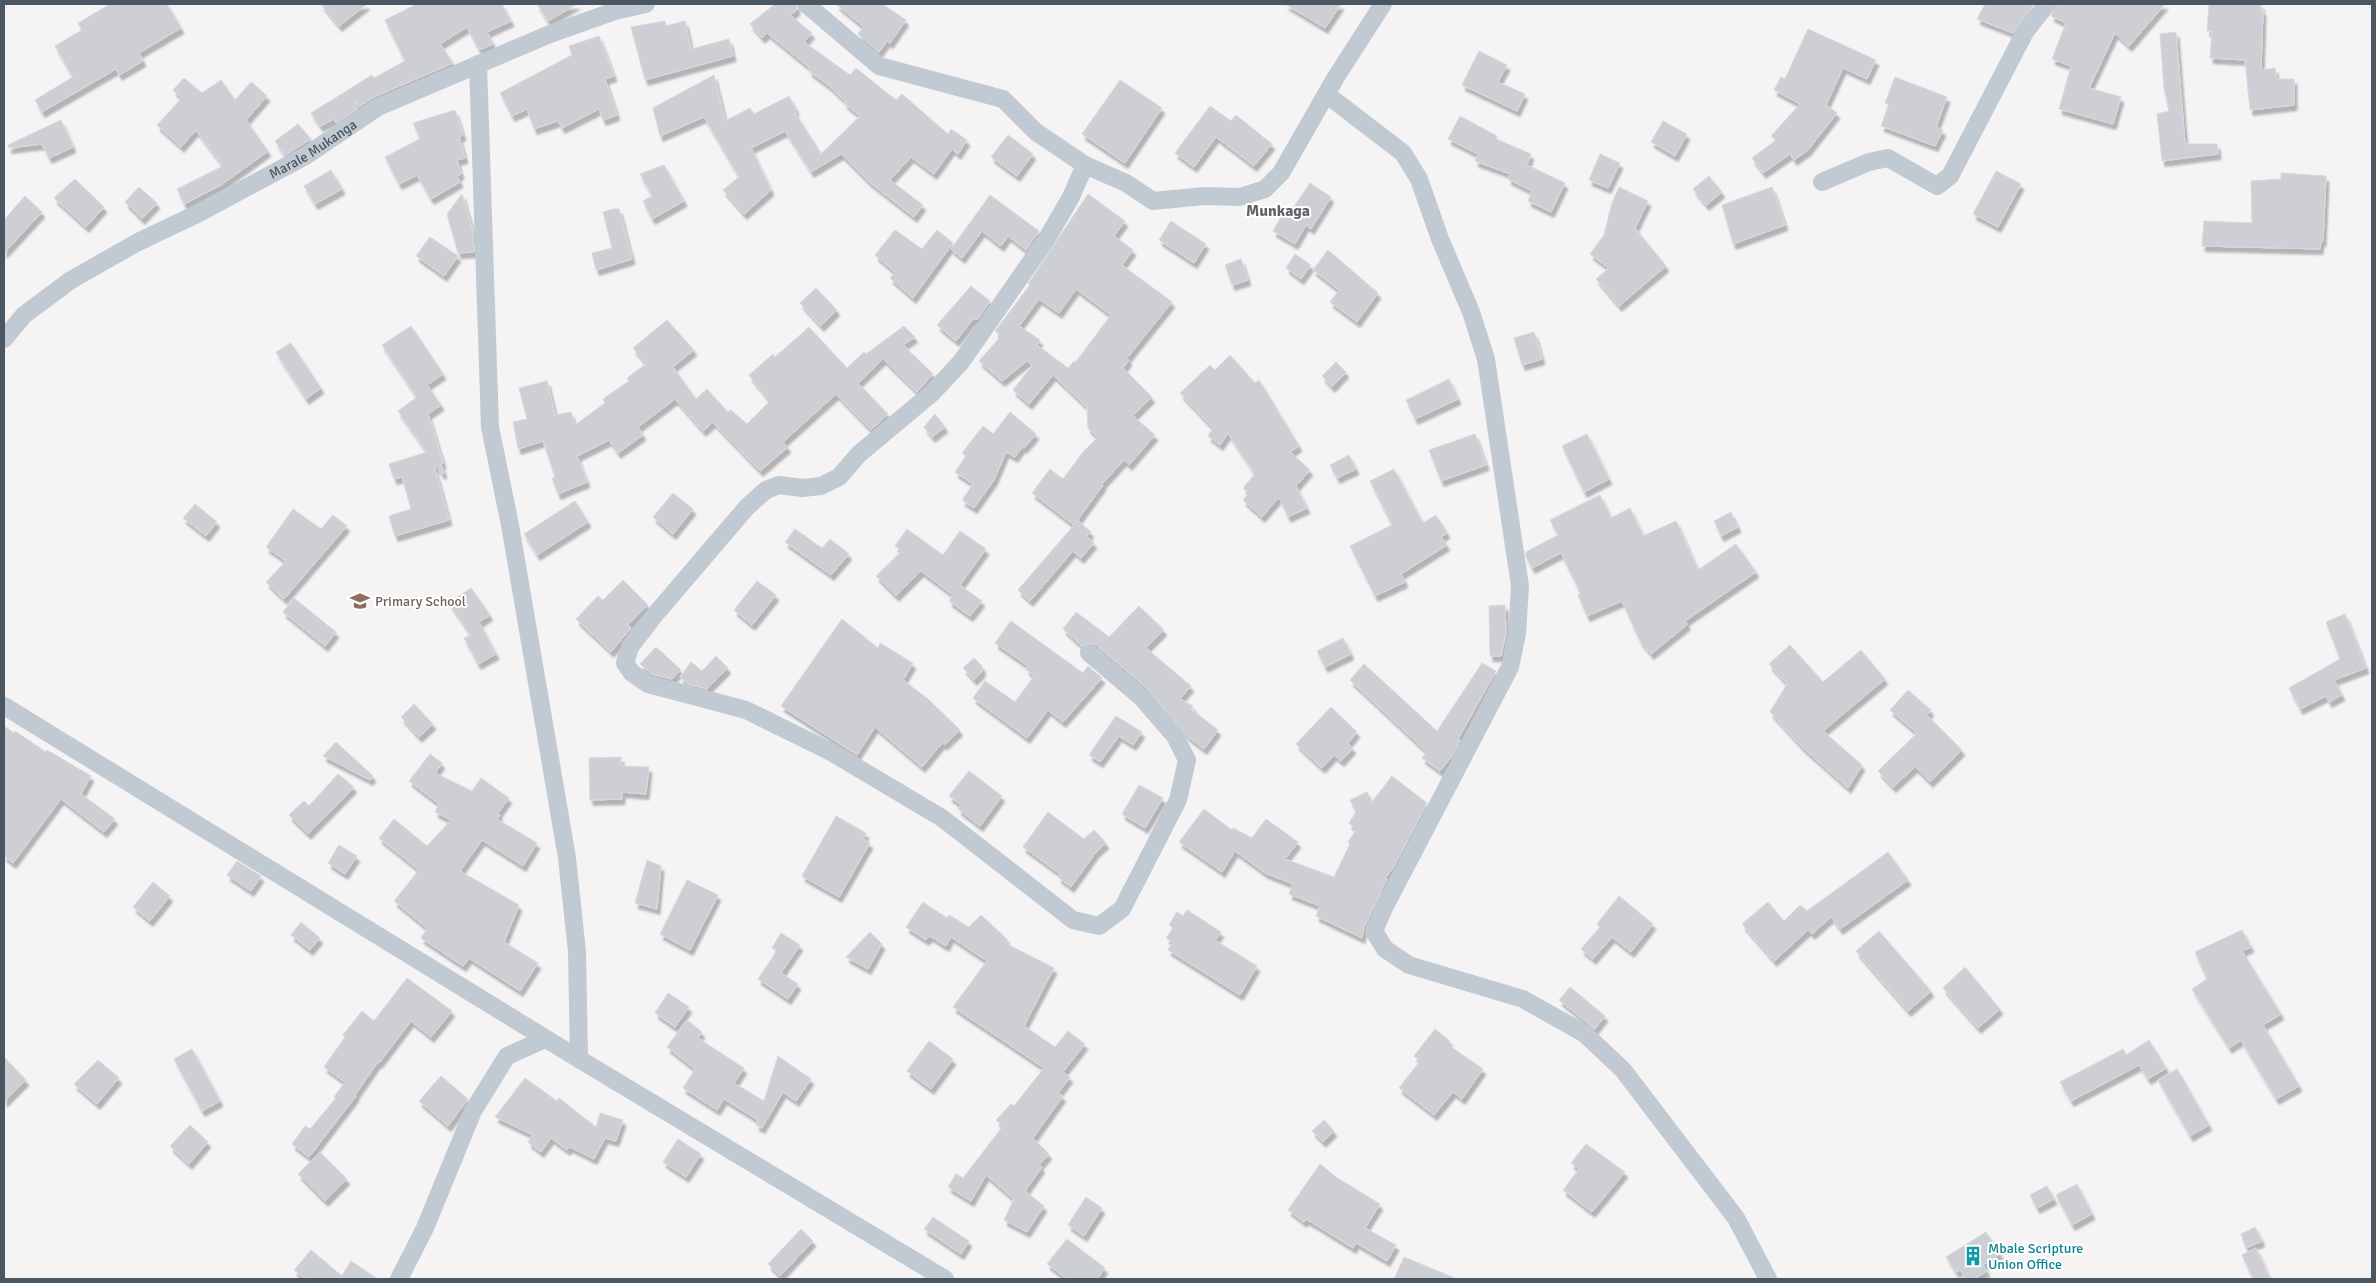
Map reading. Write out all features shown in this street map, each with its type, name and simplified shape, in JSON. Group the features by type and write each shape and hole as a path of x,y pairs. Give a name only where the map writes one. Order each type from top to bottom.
{"street":[{"name":"Marale Mukanga","path":"4,339 24,315 71,280 138,242 199,213 306,155 378,107 478,64 615,11 646,4"},
{"path":"806,4 879,66 1003,99 1036,132 1085,165 1126,184 1153,201 1204,196 1240,197 1265,190 1281,173 1326,94 1382,4"},
{"path":"1822,182 1869,162 1888,158 1937,186 1944,181 1950,176 1960,158 2025,32 2047,4"},
{"path":"478,64 490,427 510,525 567,858 577,952 579,1059"},
{"path":"1326,94 1404,153 1419,180 1440,239 1471,312 1486,359 1520,586 1517,634 1510,667 1385,906 1374,931 1385,949 1410,965 1524,999 1586,1034 1623,1070 1736,1218 1768,1279"},
{"path":"1085,165 1071,197 1046,240 961,362 932,393 858,454 839,477 821,486 802,488 779,485 766,490 747,507 653,617 630,647 625,663 632,673 648,684 746,710 831,752 942,818 1074,920 1099,926 1122,909 1178,800 1187,760 1175,736 1142,698 1089,653"},
{"path":"4,706 546,1039 945,1279"},
{"path":"399,1279 425,1228 472,1111 507,1056 546,1039"}],"building":[{"path":"110,4 167,4 181,28 139,53 143,61 119,75 116,69 42,112 35,100 73,77 55,46 82,30 78,23"},
{"path":"321,4 367,4 339,26"},
{"path":"417,4 502,4 511,21 487,32 493,44 479,50 467,27 440,44 453,63 374,97 359,107 355,100 357,109 336,123 334,119 320,126 311,113 372,75 374,78 405,61 385,20"},
{"path":"537,4 577,4 548,21"},
{"path":"775,4 796,4 797,10 790,15 812,33 804,42 850,75 856,68 896,100 902,94 948,134 951,129 967,140 958,154 952,149 934,174 911,157 890,180 923,205 914,217 868,181 841,154 811,172 785,131 751,148 771,190 744,214 723,190 739,177 704,117 660,136 653,108 714,75 725,121 750,108 754,114 789,96 796,110 794,111 821,154 860,116 844,103 846,102 828,85 809,71 810,68 767,33 762,38 750,24"},
{"path":"836,4 882,4 906,20 890,43 887,41 879,52 858,34 864,27"},
{"path":"1285,4 1341,4 1325,28"},
{"path":"1985,4 2034,4 2013,33 1977,19"},
{"path":"2057,4 2165,4 2129,46 2115,33 2089,88 2121,97 2113,124 2059,109 2071,66 2052,59 2066,23 2051,16"},
{"path":"2209,4 2261,4 2261,10 2263,10 2261,70 2275,68 2276,79 2294,79 2294,105 2250,110 2245,60 2210,58 2212,31 2207,31"},
{"path":"665,21 666,26 685,21 691,49 729,39 733,56 645,80 631,27"},
{"path":"1808,29 1876,60 1867,79 1843,68 1826,105 1837,113 1808,150 1794,160 1790,154 1763,173 1752,158 1776,140 1771,136 1800,104 1774,90 1781,77 1785,79"},
{"path":"2176,32 2185,144 2217,144 2218,154 2162,161 2157,114 2169,111 2164,88 2160,34"},
{"path":"599,36 614,76 605,79 617,115 603,120 599,109 562,128 558,121 534,129 527,109 512,116 500,93 572,55 569,46"},
{"path":"1479,51 1507,65 1498,82 1525,94 1517,111 1462,85"},
{"path":"1895,77 1947,97 1936,127 1943,130 1935,146 1881,126 1889,104 1885,103"},
{"path":"184,78 202,93 221,80 235,100 251,82 255,85 267,96 246,120 268,151 221,185 184,204 177,189 223,166 196,130 181,147 157,125 182,98 173,90"},
{"path":"1120,80 1162,108 1125,163 1082,134"},
{"path":"1210,106 1231,121 1236,115 1272,144 1254,166 1216,137 1194,167 1175,153"},
{"path":"455,110 463,135 459,137 465,158 457,160 461,174 457,176 460,182 431,199 417,175 399,184 385,157 420,139 413,123"},
{"path":"1460,116 1497,136 1496,139 1531,154 1527,165 1565,183 1551,212 1528,201 1532,191 1508,179 1510,174 1475,161 1478,154 1448,139"},
{"path":"61,120 73,147 49,158 42,144 9,148 8,145"},
{"path":"1663,121 1687,134 1675,156 1651,142"},
{"path":"298,124 311,139 285,155 275,141"},
{"path":"1008,135 1033,154 1017,176 991,157"},
{"path":"1600,154 1620,163 1608,188 1589,180"},
{"path":"664,165 684,201 652,219 643,201 652,196 640,174"},
{"path":"331,170 342,189 315,204 304,186"},
{"path":"1996,171 2021,184 1998,227 1973,214"},
{"path":"2281,173 2326,176 2323,241 2321,241 2320,249 2202,246 2204,221 2252,223 2251,181 2281,179"},
{"path":"1709,176 1722,192 1706,205 1693,189"},
{"path":"75,179 104,207 86,227 54,198"},
{"path":"1310,183 1331,197 1311,229 1306,225 1295,244 1273,231 1286,208 1291,211"},
{"path":"139,187 157,203 142,219 125,202"},
{"path":"1619,187 1648,201 1635,228 1666,266 1619,306 1596,279 1609,268 1590,254 1604,235 1612,203"},
{"path":"1772,187 1785,225 1733,244 1722,205"},
{"path":"462,194 473,232 474,252 458,253 447,214"},
{"path":"1088,194 1125,221 1114,236 1133,250 1122,265 1172,302 1127,358 1129,360 1123,368 1152,397 1133,416 1155,435 1129,465 1124,460 1102,484 1076,522 1078,521 1091,532 1087,536 1094,543 1081,558 1073,551 1030,601 1018,590 1074,525 1032,493 1050,469 1063,479 1083,452 1098,437 1088,428 1087,407 1053,375 1029,404 1013,390 1032,366 1027,361 1002,381 979,361 1001,336 995,331 1030,285 1028,284","holes":["1076,289 1111,315 1075,363 1074,361 1068,368 1037,345 1040,340 1019,326 1039,299 1059,313"]},
{"path":"990,195 1039,231 1026,250 1008,236 1001,246 982,231 962,258 951,249"},
{"path":"25,196 42,212 4,253 4,220"},
{"path":"619,209 632,259 596,270 592,253 612,248 603,212"},
{"path":"1171,221 1206,244 1194,263 1159,240"},
{"path":"895,230 922,249 937,230 953,243 913,298 890,278 895,272 875,255"},
{"path":"430,237 458,256 444,276 416,256"},
{"path":"1328,250 1378,293 1357,322 1330,302 1339,290 1313,270"},
{"path":"1295,254 1311,265 1301,279 1286,268"},
{"path":"1241,259 1248,280 1232,285 1225,265"},
{"path":"971,286 990,301 978,319 973,319 956,341 937,325"},
{"path":"816,288 837,310 821,326 800,303"},
{"path":"667,320 694,350 673,367 696,399 707,389 728,412 731,410 747,424 770,401 749,375 773,354 775,357 809,327 847,368 864,352 866,354 904,326 915,337 903,345 933,374 917,392 883,359 858,383 888,414 871,430 836,394 783,442 788,447 760,471 713,422 703,431 675,399 638,427 643,435 618,453 609,440 577,456 587,482 558,494 552,478 555,477 543,441 518,449 513,422 527,419 519,388 547,381 555,415 571,412 575,425 605,403 603,399 629,381 627,378 646,364 633,348"},
{"path":"411,326 443,374 427,385 441,405 428,414 443,463 441,464 444,473 442,474 434,466 449,520 395,536 389,516 411,509 402,477 394,479 389,464 427,452 398,411 417,397 382,345"},
{"path":"1534,332 1542,359 1522,365 1514,338"},
{"path":"291,343 321,388 306,399 276,352"},
{"path":"1230,355 1255,383 1259,380 1299,446 1290,452 1310,470 1296,486 1307,508 1288,517 1279,497 1262,517 1243,500 1249,493 1243,488 1255,474 1228,433 1220,445 1208,436 1213,428 1180,393 1210,365 1215,370"},
{"path":"1336,362 1346,372 1332,387 1322,376"},
{"path":"1449,379 1458,399 1415,419 1406,400"},
{"path":"1010,412 1036,434 1024,448 1022,447 1015,457 1006,452 994,480 974,508 962,500 973,484 955,472 966,456 962,453 983,426 993,434"},
{"path":"935,414 945,427 932,437 924,427"},
{"path":"1475,434 1486,465 1441,481 1429,450"},
{"path":"1587,434 1609,479 1584,492 1562,446"},
{"path":"1349,455 1356,469 1337,478 1330,465"},
{"path":"1394,469 1423,523 1436,515 1447,533 1441,537 1447,545 1401,574 1405,582 1375,596 1350,546 1392,525 1370,481"},
{"path":"673,493 693,509 673,534 653,517"},
{"path":"1600,495 1611,518 1630,508 1643,536 1676,521 1698,570 1736,544 1756,572 1685,621 1688,624 1651,654 1640,641 1622,601 1587,616 1578,595 1581,594 1561,553 1532,568 1526,557 1526,552 1558,535 1550,520"},
{"path":"575,501 588,522 537,555 524,534"},
{"path":"195,504 217,522 206,536 183,518"},
{"path":"293,509 321,529 333,515 347,526 284,599 266,582 286,561 266,547"},
{"path":"1731,512 1738,527 1721,536 1714,521"},
{"path":"795,529 822,548 830,539 849,554 831,575 785,542"},
{"path":"907,529 943,555 960,531 986,549 960,585 982,601 970,616 949,601 953,595 921,571 896,596 876,576 902,551 895,546"},
{"path":"623,580 648,605 628,625 631,628 611,652 576,619 598,596 603,600"},
{"path":"757,581 776,595 752,625 734,610"},
{"path":"471,588 490,615 479,622 496,654 478,664 464,638 471,635 449,603"},
{"path":"294,598 336,632 325,646 283,612"},
{"path":"1505,605 1506,634 1501,656 1490,656 1489,606"},
{"path":"1139,606 1164,630 1146,648 1191,686 1180,699 1193,706 1191,709 1218,730 1204,749 1187,736 1149,690 1096,645 1090,643 1082,646 1063,629 1076,612 1109,637"},
{"path":"2345,614 2366,668 2334,680 2342,695 2329,702 2326,696 2300,709 2289,688 2340,659 2326,622"},
{"path":"842,619 878,648 880,643 913,663 903,680 928,699 960,730 944,745 942,743 922,767 875,727 857,755 781,706"},
{"path":"1011,621 1083,673 1088,666 1102,678 1063,722 1048,710 1027,738 973,698 985,681 1015,702 1034,676 1026,669 1028,666 995,643"},
{"path":"1343,638 1351,654 1325,667 1317,651"},
{"path":"1790,645 1823,682 1861,650 1885,679 1823,731 1862,765 1848,788 1802,747 1770,712 1787,684 1769,664"},
{"path":"656,647 681,670 672,679 652,674 640,664"},
{"path":"716,656 728,668 707,689 688,684 680,677 691,662 702,671"},
{"path":"974,658 982,666 982,672 974,680 963,668"},
{"path":"1482,663 1496,671 1458,739 1460,740 1452,756 1440,771 1422,758 1427,752 1350,680 1364,664 1437,731"},
{"path":"1908,690 1931,710 1927,715 1962,750 1930,782 1915,767 1893,787 1878,771 1917,733 1890,710"},
{"path":"414,704 433,724 419,737 401,717"},
{"path":"1331,707 1357,732 1348,743 1353,748 1341,761 1334,755 1322,768 1296,744"},
{"path":"1116,716 1142,732 1133,745 1119,736 1100,762 1089,755"},
{"path":"4,726 14,733 15,731 46,752 47,750 91,776 81,794 115,819 104,832 61,799 13,863 4,856"},
{"path":"336,742 373,776 370,780 323,756"},
{"path":"430,754 442,763 435,773 472,791 481,778 509,798 498,813 500,815 497,819 537,843 523,866 482,840 460,871 519,905 504,942 538,963 520,991 469,958 463,966 421,938 427,928 394,901 419,870 379,838 394,819 427,846 451,820 435,812 439,804 409,781"},
{"path":"621,757 621,766 649,767 646,794 622,792 622,799 590,800 589,758"},
{"path":"969,771 1002,796 980,826 958,809 961,805 949,796"},
{"path":"338,774 354,787 308,834 289,815 304,801 309,806"},
{"path":"1392,776 1427,803 1393,868 1385,878 1387,879 1364,927 1362,938 1316,916 1320,906 1289,894 1293,884 1265,873 1235,851 1222,872 1179,842 1204,809 1232,830 1233,828 1252,838 1266,819 1298,842 1285,859 1334,877 1350,844 1348,842 1356,830 1349,823 1356,812 1350,800 1367,792 1372,802"},
{"path":"1139,785 1163,798 1145,828 1122,814"},
{"path":"1048,812 1084,839 1094,830 1106,843 1096,852 1071,887 1058,877 1060,874 1023,847"},
{"path":"836,816 866,833 863,839 870,843 839,897 802,876"},
{"path":"339,845 357,856 345,874 328,863"},
{"path":"1888,852 1908,880 1840,929 1831,917 1812,934 1808,930 1774,961 1742,924 1768,902 1784,921 1800,905 1807,911"},
{"path":"647,860 661,866 657,909 635,903"},
{"path":"237,861 261,876 251,891 227,875"},
{"path":"687,880 718,895 690,950 660,934"},
{"path":"153,882 170,896 150,921 133,907"},
{"path":"1619,896 1653,924 1631,952 1612,937 1593,959 1581,949 1600,927 1597,924"},
{"path":"923,902 947,918 949,915 969,927 981,915 1007,939 1005,943 1054,968 1024,1026 1055,1047 1068,1031 1085,1044 1063,1072 1070,1077 1058,1093 1063,1096 1033,1138 1049,1154 1039,1165 1042,1167 1025,1191 1044,1206 1027,1232 1004,1220 1014,1199 986,1175 971,1201 948,1187 956,1174 963,1178 1003,1126 996,1120 1011,1104 1014,1106 1044,1068 953,1007 987,961 951,937 946,946 930,936 926,940 906,927"},
{"path":"1187,910 1221,932 1215,940 1257,966 1240,995 1168,950 1173,942 1166,938 1173,928 1169,925 1177,912 1183,916"},
{"path":"301,922 320,938 310,950 291,935"},
{"path":"2242,930 2251,947 2242,951 2281,1014 2263,1025 2299,1086 2276,1099 2241,1040 2229,1048 2192,989 2207,979 2195,952"},
{"path":"1879,931 1931,991 1908,1011 1856,951"},
{"path":"870,932 882,944 868,969 846,957"},
{"path":"781,933 800,945 781,973 798,984 788,999 758,979 777,951 772,948"},
{"path":"1965,967 2000,1009 1978,1028 1943,988"},
{"path":"407,978 452,1011 431,1037 411,1021 378,1062 356,1096 309,1157 292,1144 305,1126 310,1129 336,1098 334,1097 345,1082 324,1067 345,1037 343,1035 362,1011 374,1021"},
{"path":"1570,987 1605,1016 1595,1029 1559,1000"},
{"path":"668,993 689,1007 675,1027 655,1013"},
{"path":"687,1020 702,1032 698,1038 744,1068 734,1083 764,1101 778,1056 811,1079 796,1101 783,1092 762,1128 756,1125 758,1120 724,1099 717,1110 683,1088 695,1069 667,1047"},
{"path":"1435,1029 1450,1041 1447,1044 1483,1069 1462,1099 1453,1092 1434,1115 1399,1088 1420,1061 1414,1056"},
{"path":"2149,1040 2166,1068 2148,1079 2139,1065 2071,1101 2060,1082 2123,1049 2126,1055"},
{"path":"929,1041 953,1059 931,1089 907,1071"},
{"path":"192,1049 220,1101 202,1111 174,1059"},
{"path":"4,1057 26,1080 4,1102"},
{"path":"98,1060 119,1078 97,1104 74,1084"},
{"path":"2177,1069 2209,1125 2190,1136 2158,1080"},
{"path":"441,1076 468,1099 448,1126 419,1101"},
{"path":"525,1078 557,1101 559,1098 596,1127 600,1113 623,1120 616,1141 605,1138 594,1159 570,1147 567,1150 551,1138 541,1152 528,1142 533,1135 495,1117"},
{"path":"1324,1120 1334,1131 1323,1142 1312,1131"},
{"path":"190,1125 208,1142 189,1164 170,1146"},
{"path":"678,1139 701,1154 686,1177 663,1162"},
{"path":"1586,1144 1625,1172 1592,1212 1563,1190 1579,1169 1571,1163"},
{"path":"320,1152 347,1179 325,1201 298,1174"},
{"path":"1320,1164 1336,1177 1380,1204 1365,1228 1396,1245 1387,1261 1356,1243 1353,1248 1306,1219 1304,1222 1288,1210"},
{"path":"2077,1184 2092,1214 2072,1225 2056,1195"},
{"path":"2047,1186 2054,1199 2037,1208 2030,1195"},
{"path":"1086,1197 1102,1208 1084,1236 1068,1225"},
{"path":"933,1217 969,1241 961,1254 924,1229"},
{"path":"2255,1227 2262,1241 2246,1248 2241,1234"},
{"path":"801,1229 813,1241 780,1276 768,1264"},
{"name":"Mbale Scripture Union Office","path":"1986,1232 2000,1254 1983,1265 1987,1271 1974,1279 1966,1279 1960,1270 1956,1272 1946,1257"},
{"path":"1067,1239 1105,1268 1097,1279 1067,1279 1047,1264"},
{"path":"2256,1248 2270,1279 2253,1279 2242,1255"},
{"path":"311,1250 342,1276 351,1261 378,1279 306,1279 294,1270"},
{"path":"1404,1257 1457,1279 1394,1279"}],"place":[{"name":"Primary School","path":"360,601"},
{"name":"Mbale Scripture Union Office","path":"1973,1256"}],"district":[{"name":"Munkaga","path":"1278,211"}]}
